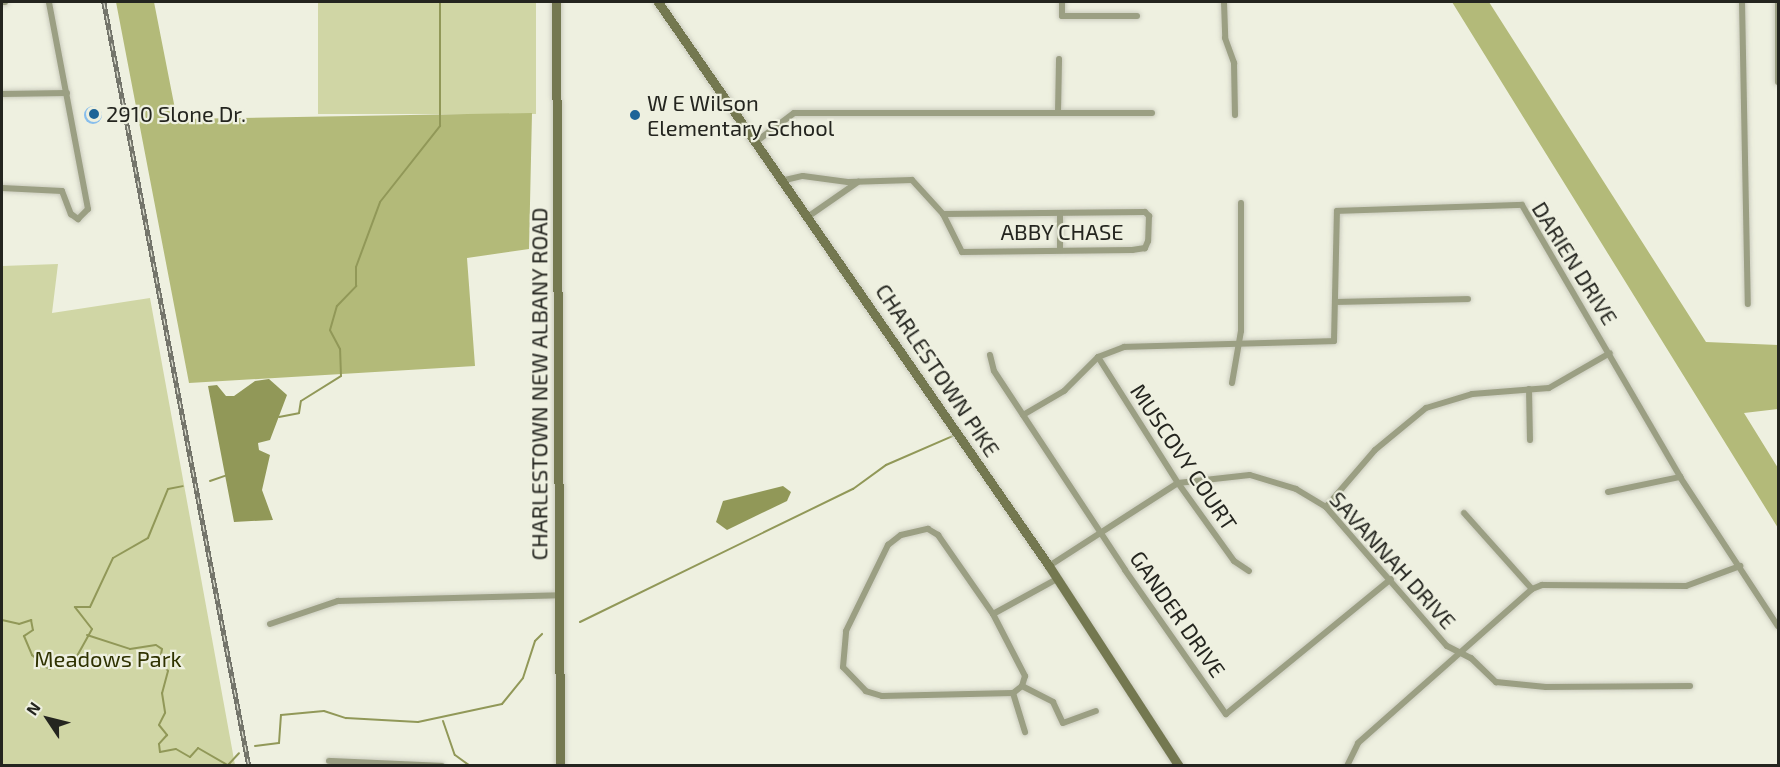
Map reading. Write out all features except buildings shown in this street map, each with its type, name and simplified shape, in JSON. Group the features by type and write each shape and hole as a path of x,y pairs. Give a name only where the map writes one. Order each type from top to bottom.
{"street":[{"path":"2,188 62,191 70,214 85,216 87,200 49,2"},
{"name":"CHARLESTOWN NEW ALBANY ROAD","path":"556,2 560,765"},
{"name":"CHARLESTOWN PIKE","path":"658,2 785,180 1049,566 1055,580 1179,765"},
{"path":"1062,2 1062,16 1137,16"},
{"path":"1224,2 1225,38 1234,63 1234,115"},
{"path":"1742,2 1748,304"},
{"path":"1778,2 1779,82"},
{"path":"1058,113 1059,59"},
{"path":"2,94 67,93"},
{"path":"757,141 794,113 1152,113"},
{"name":"ABBY CHASE","path":"785,180 803,176 858,182 918,182 925,197 943,214 962,252 1145,248 1149,216 1130,211 943,214"},
{"path":"809,216 858,182"},
{"path":"1232,382 1236,345 1241,331 1241,203"},
{"name":"DARIEN DRIVE","path":"1236,345 1334,341 1338,302 1337,211 1522,205 1610,352 1680,477 1779,626"},
{"path":"1060,213 1060,249"},
{"path":"1338,302 1468,299"},
{"path":"1023,415 1064,391 1098,357 1140,346 1236,345"},
{"path":"1326,507 1375,450 1426,408 1472,394 1557,385 1610,352"},
{"name":"GANDER DRIVE","path":"990,355 994,371 1101,533 1226,714 1390,579"},
{"name":"MUSCOVY COURT","path":"1098,357 1178,483 1234,561 1249,571"},
{"path":"1529,389 1530,440"},
{"name":"SAVANNAH DRIVE","path":"1049,566 1178,483 1250,475 1296,489 1326,507 1459,655 1471,658 1496,682 1506,686 1690,686"},
{"path":"1608,492 1680,477"},
{"path":"1464,513 1532,589"},
{"path":"928,529 938,535 1018,654 1025,676 1022,686 1013,693 882,696 866,691 843,667 846,631 888,545 901,534 928,529"},
{"path":"1347,765 1358,743 1532,589 1542,585 1686,586 1740,566"},
{"path":"993,614 1055,580"},
{"path":"270,624 338,601 560,595"},
{"path":"1022,686 1053,702 1063,723 1096,711"},
{"path":"1013,693 1025,732"},
{"path":"329,761 442,765"}],"green space":[{"path":"318,2 536,2 536,114 318,114"},
{"name":"Meadows Park","path":"58,264 52,313 150,298 235,765 2,765 2,266"}],"shaded area":[{"path":"116,2 154,2 177,119 532,113 529,249 467,258 475,366 189,383"},
{"path":"1452,2 1489,2 1706,342 1778,345 1778,409 1744,413 1778,468 1778,528"},
{"path":"269,379 287,395 270,440 258,443 259,450 270,455 262,490 273,520 234,522 208,386 217,385 226,396 234,396 255,381"},
{"path":"783,486 791,492 787,501 727,530 716,522 723,501"}],"waterway":[{"path":"279,417 299,413 301,401 341,376 340,349 330,330 337,306 356,286 356,267 380,202 440,126 440,2"},
{"path":"580,622 853,489 886,465 955,435"},
{"path":"210,481 227,475"},
{"path":"2,620 19,624 31,620 33,630 24,636 32,655 46,667 50,669 55,658 72,665 92,629 75,607 90,607 113,558 148,538 168,489 183,486"},
{"path":"255,746 279,743 281,715 324,711 346,718 418,722 502,704 523,678 535,641 542,634"},
{"path":"87,635 130,649 156,645 162,649 160,659 168,671 162,693 165,713 159,725 167,735 159,744 160,752 176,749 190,757 198,748 228,765 239,753"},
{"path":"443,721 455,755 470,766"}],"railway":[{"path":"104,2 249,766"}],"place":[{"name":"2910 Slone Dr.","path":"94,114"},
{"name":"W E Wilson Elementary School","path":"635,115"}]}
